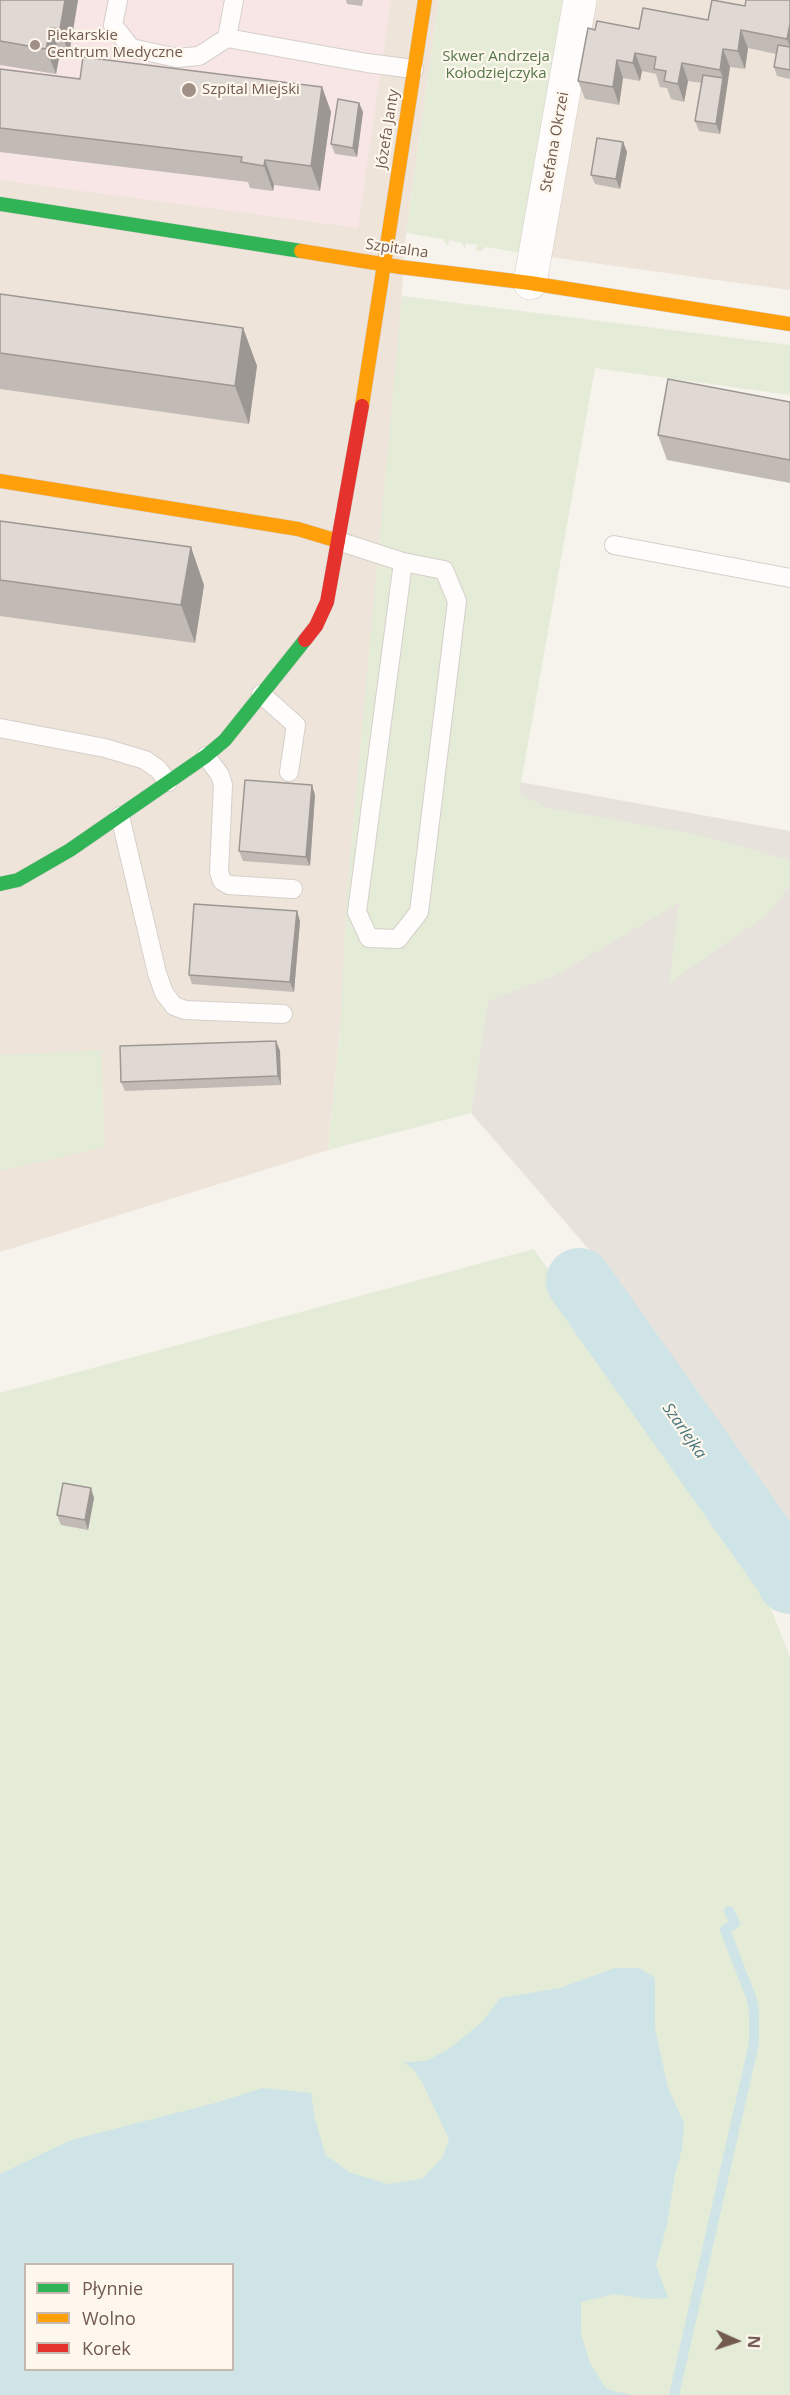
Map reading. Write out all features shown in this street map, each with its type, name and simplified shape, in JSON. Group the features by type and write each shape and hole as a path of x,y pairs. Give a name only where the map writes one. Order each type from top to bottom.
{"street":[{"name":"Józefa Janty","path":"0,884 18,880 70,850 206,756 225,740 316,626 327,602 338,541 385,264 425,0"},
{"name":"Stefana Okrzei","path":"530,283 580,0"},
{"name":"Szpitalna","path":"0,204 790,324"},
{"path":"0,481 298,529 338,541"}],"lane":[{"path":"118,0 113,25 132,48 177,58 200,56 227,38 414,69"},
{"path":"227,38 234,0"},
{"path":"338,541 403,562 444,570 457,601 419,912 398,939 369,938 357,912 403,562"},
{"path":"614,545 790,578"},
{"path":"261,694 296,725 289,772"},
{"path":"0,728 105,748 145,760 158,769 168,782"},
{"path":"206,756 220,775 224,785 219,872 222,881 229,885 292,889"},
{"path":"120,816 157,973 165,993 174,1006 185,1010 283,1014"}],"shaded area":[{"path":"0,0 439,0 406,233 377,652 328,1150 0,1252"},
{"name":"Szpital Miejski","path":"0,0 391,0 358,228 0,180"},
{"path":"574,0 790,0 790,290 528,254"},
{"path":"520,782 790,831 790,1526 625,1291 471,1113"},
{"path":"615,1968 639,1968 655,1978 655,2028 668,2088 684,2123 682,2149 656,2265 668,2298 648,2299 614,2294 581,2302 581,2334 590,2363 606,2389 632,2395 0,2395 0,2174 71,2140 215,2103 263,2088 311,2093 325,2154 349,2172 387,2184 422,2179 443,2157 449,2139 422,2082 412,2068 404,2063 428,2060 449,2049 483,2021 500,1998 560,1988"}],"green space":[{"name":"Skwer Andrzeja Kołodziejczyka","path":"439,0 574,0 528,254 486,247 481,251 476,251 477,245 466,243 465,249 462,243 449,240 448,246 443,239 406,233"},
{"path":"402,296 790,345 790,395 595,368 519,794 549,808 695,834 790,860 790,885 768,914 669,983 679,903 556,975 488,1001 471,1113 328,1150 340,1031 347,890"},
{"path":"101,1050 105,1147 0,1171 0,1055"},
{"path":"534,1249 756,1571 790,1657 790,2395 0,2395 0,1393"}],"building":[{"path":"0,0 65,0 60,29 51,28 46,49 0,41"},
{"path":"712,0 745,6 746,0 790,0 790,24 787,39 741,30 738,51 723,49 720,70 682,63 678,84 664,81 666,71 654,69 656,57 635,53 633,63 617,60 613,87 578,81 588,28 595,30 597,21 639,29 643,8 708,20"},
{"path":"778,45 790,47 790,70 774,67"},
{"path":"83,57 322,87 311,166 265,160 264,166 241,162 242,157 0,128 0,69 80,79"},
{"path":"703,75 723,78 716,124 695,121"},
{"path":"338,99 359,103 353,148 331,144"},
{"path":"597,138 623,142 616,179 591,175"},
{"path":"0,294 243,328 235,386 0,353"},
{"path":"668,379 790,402 790,460 658,435"},
{"path":"0,521 191,547 181,605 0,580"},
{"path":"245,780 312,785 306,857 239,851"},
{"path":"194,904 297,911 290,982 189,975"},
{"path":"276,1041 278,1076 121,1082 120,1046"},
{"path":"63,1483 91,1488 85,1520 57,1515"}],"waterway":[{"name":"Szarlejka","path":"579,1281 790,1581"},
{"path":"674,2395 754,2043 754,2011 751,1997 725,1930 735,1923 729,1911"}],"traffic: fast":[{"path":"0,204 301,251"},
{"path":"0,884 18,880 70,850 206,756 225,740 305,640"}],"traffic: slow":[{"path":"362,406 425,0"},
{"path":"301,251 400,267 530,283 790,324"},
{"path":"0,481 298,529 338,541"}],"traffic: jam":[{"path":"305,640 316,626 327,602 362,406"}],"place":[{"name":"Piekarskie Centrum Medyczne","path":"35,45"},
{"name":"Szpital Miejski","path":"189,90"}]}
